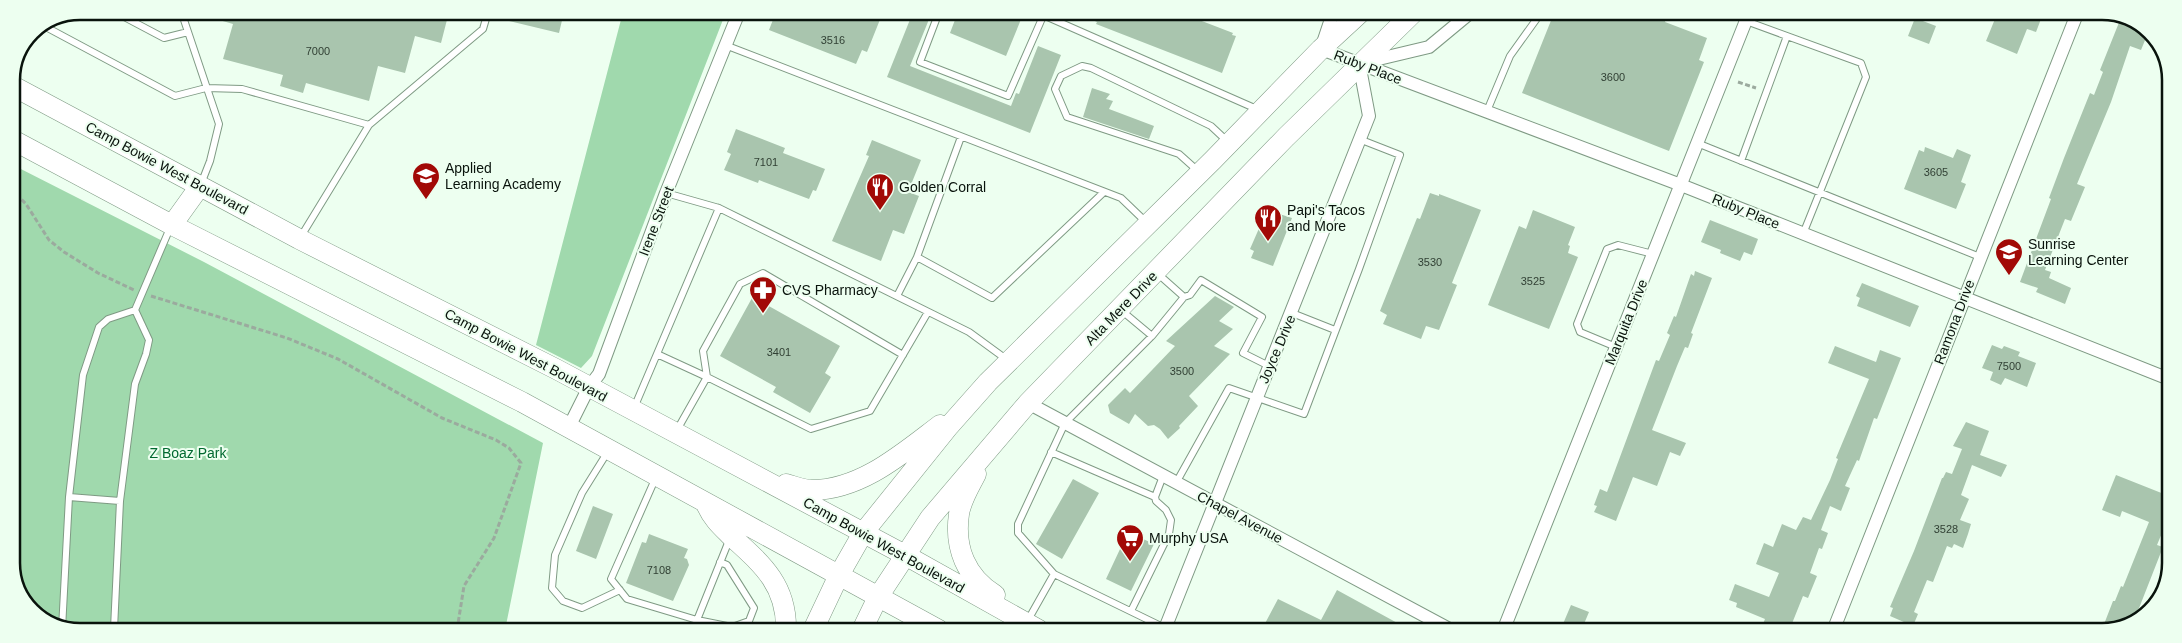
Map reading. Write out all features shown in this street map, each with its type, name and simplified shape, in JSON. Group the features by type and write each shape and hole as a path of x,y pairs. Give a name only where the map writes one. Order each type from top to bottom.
{"main road":[{"path":"816,623 839,574 863,533 949,426 1009,362 1230,144 1321,49 1352,20"},
{"name":"Alta Mere Drive","path":"865,623 878,597 930,518 1028,403 1359,64 1406,20"},
{"name":"Camp Bowie West Boulevard","path":"20,90 300,239 589,387 1029,623"},
{"path":"20,145 172,225 569,427 926,623"},
{"path":"172,225 200,186"},
{"path":"748,472 810,490 836,488 889,464 970,403"},
{"path":"986,451 959,512 958,539 969,572 984,588 1030,623"},
{"path":"705,502 712,518 765,567 779,590 785,607 786,623"}],"street":[{"name":"Irene Street","path":"569,427 589,387 599,374 666,194 735,20"},
{"path":"1321,49 1331,20"},
{"path":"1359,64 1429,46 1461,20"},
{"name":"Marquita Drive","path":"1506,623 1746,20"},
{"name":"Ramona Drive","path":"1836,623 2074,20"},
{"name":"Ruby Place","path":"1321,49 1681,185 2162,376"},
{"name":"Joyce Drive","path":"1166,623 1292,313 1369,116 1359,64"},
{"name":"Chapel Avenue","path":"1028,403 1438,623"}],"lane":[{"path":"130,20 164,38 188,32"},
{"path":"184,20 219,124 210,161 200,186"},
{"path":"300,239 369,125 483,29 486,20"},
{"path":"936,20 920,62 1008,96 1041,20"},
{"path":"1057,20 1262,111"},
{"path":"1487,111 1510,56 1536,20"},
{"path":"1753,20 1787,36 1860,63 1866,77 1803,234"},
{"path":"49,29 175,96 206,88 242,89 369,125"},
{"path":"1741,161 1787,36"},
{"path":"725,45 1121,198 1148,224"},
{"path":"1200,173 1179,154 1067,117 1055,89 1061,76 1082,66 1091,68 1211,126 1230,144"},
{"path":"897,296 917,257 961,137"},
{"path":"1176,483 1229,388 1304,414 1400,155 1359,139"},
{"path":"1697,144 1980,257"},
{"path":"917,257 992,298 1104,192"},
{"path":"666,194 719,208 969,332 1009,362"},
{"path":"633,411 719,208"},
{"path":"114,623 120,501 135,384 149,340 135,310 172,225"},
{"path":"1616,347 1580,332 1577,324 1606,249 1618,245 1653,254"},
{"path":"1156,272 1184,297"},
{"path":"675,433 707,377 703,351 735,292 740,284 763,273 903,355"},
{"path":"1153,623 1054,574 1018,533 1018,524 1065,423 1152,336 1184,297 1190,295 1201,280 1262,317 1243,353 1269,366"},
{"path":"1120,309 1152,336"},
{"path":"62,620 69,497 83,375 93,340 99,327 108,318 135,310"},
{"path":"657,354 811,429 870,411 928,312"},
{"path":"1292,313 1336,330"},
{"path":"609,450 582,493 555,555 552,588 563,601 582,608 620,590"},
{"path":"1051,452 1155,497 1156,501 1166,510 1172,520 1169,534 1131,611"},
{"path":"657,476 612,579 627,599 712,623"},
{"path":"1155,497 1164,476"},
{"path":"69,497 120,501"},
{"path":"697,620 731,535"},
{"path":"720,562 727,565 754,608 749,621 743,623"},
{"path":"1031,623 1054,574"}],"path":[{"path":"1738,82 1748,85"},
{"path":"20,198 26,204 49,240 64,252 98,273 142,294 287,338 338,359 442,418 496,440 509,448 521,463 494,538 464,586 458,623"}],"green space":[{"path":"621,20 723,20 592,356 581,368 536,345"},
{"name":"Z Boaz Park","path":"20,169 204,262 543,443 506,623 80,623 65,621 47,613 32,599 26,589 20,567"}],"building":[{"path":"219,20 447,20 441,43 415,36 405,73 378,66 369,101 306,83 303,93 280,86 283,75 223,59 233,24"},
{"path":"505,20 562,20 559,33"},
{"path":"773,20 880,20 867,52 862,50 856,64 769,30"},
{"path":"910,20 929,20 910,66 1011,106 1016,93 1019,94 1038,46 1061,55 1030,133 887,77"},
{"path":"955,20 1021,20 1006,56 950,33"},
{"path":"1092,20 1199,20 1233,33 1232,35 1236,36 1222,73 1096,24 1097,22"},
{"path":"1551,20 1666,20 1665,22 1707,38 1699,60 1704,62 1669,151 1522,93"},
{"path":"1914,20 1920,20 1936,26 1929,44 1908,36"},
{"path":"1995,20 2041,20 2036,32 2027,29 2017,54 1986,41"},
{"path":"2119,23 2132,28 2145,39 2141,50 2130,46 2111,102 2077,184 2085,187 2071,221 2065,219 2045,270 2051,272 2049,278 2071,288 2065,304 2036,292 2038,288 2020,282 2064,158 2090,93 2094,95 2103,72 2100,70"},
{"path":"1092,88 1110,94 1106,99 1113,101 1109,109 1154,126 1149,139 1083,117"},
{"path":"736,129 785,148 783,153 825,169 816,191 813,190 809,199 759,180 758,183 724,170 731,154 727,152"},
{"name":"Golden Corral","path":"872,140 921,160 908,192 919,196 904,234 893,230 881,261 832,241 869,156 866,155"},
{"path":"1925,147 1953,158 1957,149 1971,155 1961,182 1966,184 1956,209 1904,189 1919,150 1924,152"},
{"path":"1430,193 1439,196 1439,194 1481,210 1452,283 1457,285 1439,330 1426,326 1421,339 1383,324 1387,315 1380,311 1417,218 1420,219"},
{"path":"1533,210 1575,227 1568,245 1570,246 1568,253 1578,257 1549,329 1488,305 1519,226 1526,229"},
{"name":"Papi's Tacos and More","path":"1270,211 1292,218 1273,266 1251,258 1254,251 1250,249 1264,217 1267,218"},
{"path":"1710,220 1758,239 1752,255 1744,252 1740,261 1720,253 1721,250 1701,242"},
{"path":"1695,271 1712,278 1691,333 1693,334 1688,348 1685,347 1652,430 1686,443 1680,456 1670,452 1657,486 1633,477 1616,521 1594,512 1597,506 1594,505 1600,489 1607,492 1656,360 1659,361 1670,335 1667,333 1674,316 1676,317 1691,274 1694,276"},
{"path":"1862,283 1919,306 1910,327 1857,306 1860,298 1856,296"},
{"name":"CVS Pharmacy","path":"762,286 774,292 767,305 840,346 825,373 831,377 810,413 773,392 776,387 720,356 752,298 755,299"},
{"path":"1215,296 1234,307 1219,321 1233,329 1214,346 1230,354 1189,396 1198,406 1179,426 1180,428 1168,439 1160,429 1154,425 1148,426 1135,414 1129,424 1110,413 1108,405 1125,388 1130,393 1175,346 1166,341"},
{"path":"1992,345 2002,349 2004,346 2020,352 2018,356 2036,363 2027,387 2005,378 2001,385 1990,380 1993,372 1982,368"},
{"path":"1835,346 1876,362 1880,350 1901,358 1877,419 1874,418 1859,461 1857,460 1845,486 1850,488 1841,511 1830,506 1821,530 1828,533 1822,549 1819,548 1810,573 1817,576 1808,598 1803,596 1792,623 1763,623 1765,619 1736,607 1737,603 1729,600 1735,584 1769,597 1779,573 1756,564 1764,543 1773,547 1782,524 1796,530 1803,517 1811,520 1830,480 1838,459 1836,458 1869,379 1828,363"},
{"path":"1966,422 1989,431 1980,455 2007,465 2001,477 1972,465 1961,495 1969,499 1960,520 1971,524 1963,548 1954,544 1952,548 1947,546 1933,582 1927,580 1914,612 1918,614 1914,623 1906,623 1890,616 1893,608 1890,607 1942,478 1946,472 1952,474 1962,449 1953,446"},
{"path":"2116,475 2162,493 2162,533 2157,545 2162,547 2162,550 2138,611 2121,620 2105,623 2113,601 2115,601 2121,586 2123,587 2149,522 2122,511 2120,517 2102,510"},
{"path":"1073,479 1099,493 1062,559 1036,544"},
{"path":"593,506 613,514 596,559 576,551"},
{"name":"Murphy USA","path":"1128,532 1154,544 1131,591 1106,579"},
{"path":"649,534 688,549 684,558 687,559 689,565 673,601 626,583 642,542 646,543"},
{"path":"1337,590 1397,623 1265,623 1278,599 1321,620"},
{"path":"1571,605 1589,612 1584,623 1563,623"}],"place":[{"name":"Applied Learning Academy","path":"426,200"},
{"name":"Golden Corral","path":"880,211"},
{"name":"Papi's Tacos and More","path":"1268,242"},
{"name":"Sunrise Learning Center","path":"2009,276"},
{"name":"CVS Pharmacy","path":"763,314"},
{"name":"Murphy USA","path":"1130,562"}]}
